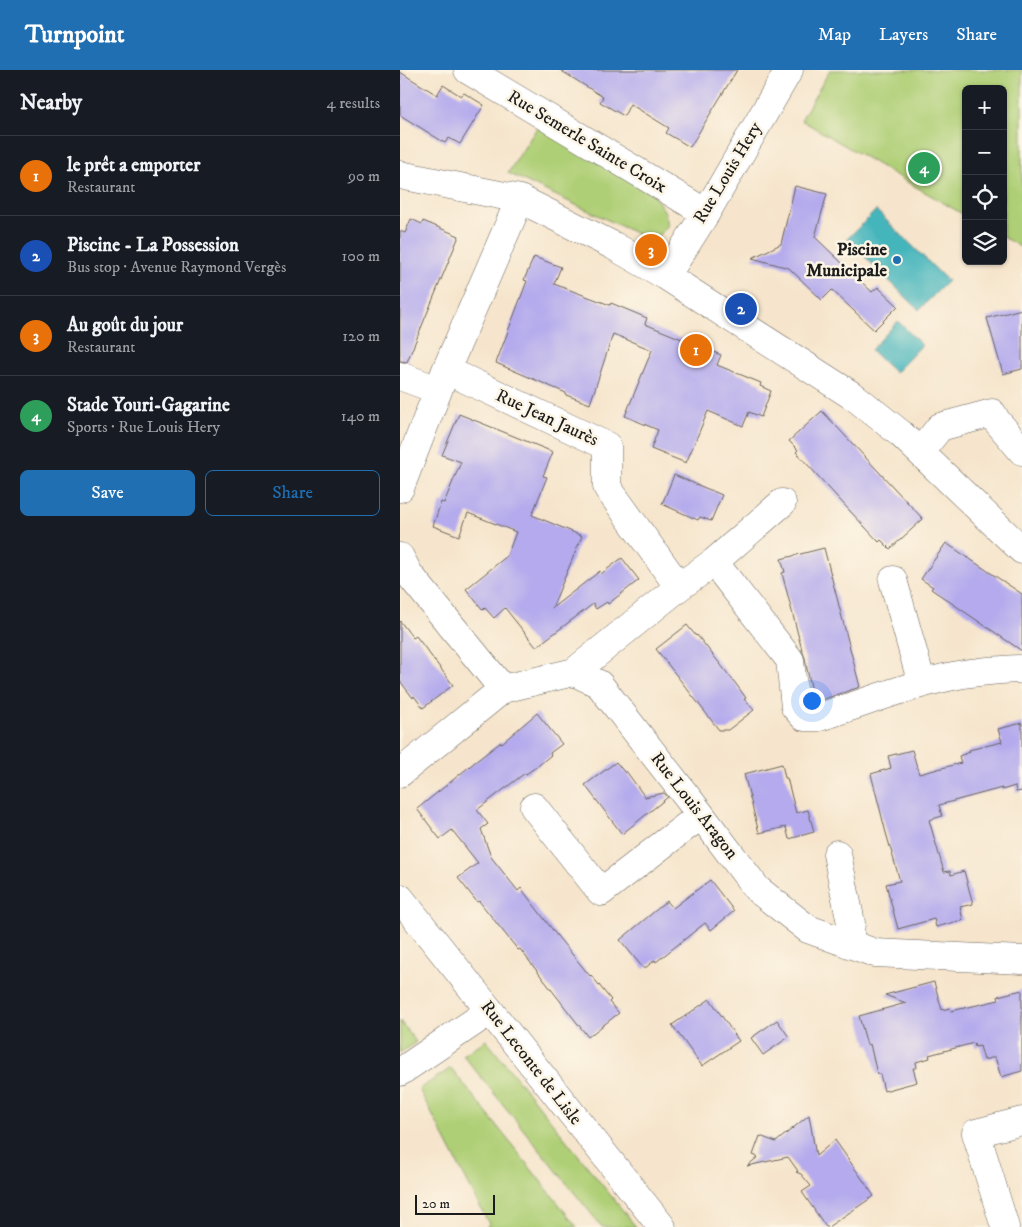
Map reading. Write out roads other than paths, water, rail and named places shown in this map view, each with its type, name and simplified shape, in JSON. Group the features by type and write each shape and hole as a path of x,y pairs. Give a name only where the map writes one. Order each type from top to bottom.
{"street":[{"name":"Rue Semerle Sainte Croix","path":"468,70 706,213"},
{"name":"Rue Louis Hery","path":"666,276 706,213 789,70"},
{"path":"400,175 520,199 614,246 666,276 856,398 901,434 1022,550"},
{"path":"400,488 442,380 520,199"},
{"name":"Rue Jean Jaurès","path":"400,376 442,380 607,446 607,487 679,587"},
{"path":"920,452 940,427 992,413 1022,451"},
{"path":"400,773 503,689 574,672 679,587 714,562 782,503"},
{"path":"400,557 409,574 503,689"},
{"path":"714,562 790,660 795,707 804,717 818,717 922,684 958,675 991,670 1022,670"},
{"path":"893,580 922,684"},
{"name":"Rue Louis Aragon","path":"574,672 599,684 757,889 808,929 874,953 1022,960"},
{"path":"534,807 601,892 701,815"},
{"path":"837,854 851,923 849,944"},
{"name":"Rue Leconte de Lisle","path":"400,898 662,1227"},
{"path":"400,1072 490,1011"},
{"path":"1005,1227 976,1133 1022,1121"}],"water":[{"name":"Piscine Municipale","path":"876,210 948,281 919,310 847,239"},
{"path":"898,321 922,345 895,373 871,350"}],"place":[{"name":"Stade Youri-Gagarine","path":"924,168"},
{"name":"Au goût du jour","path":"651,250"},
{"name":"Piscine Municipale","path":"897,260"},
{"name":"Piscine - La Possession","path":"741,309"},
{"name":"le prêt a emporter","path":"696,350"}]}
